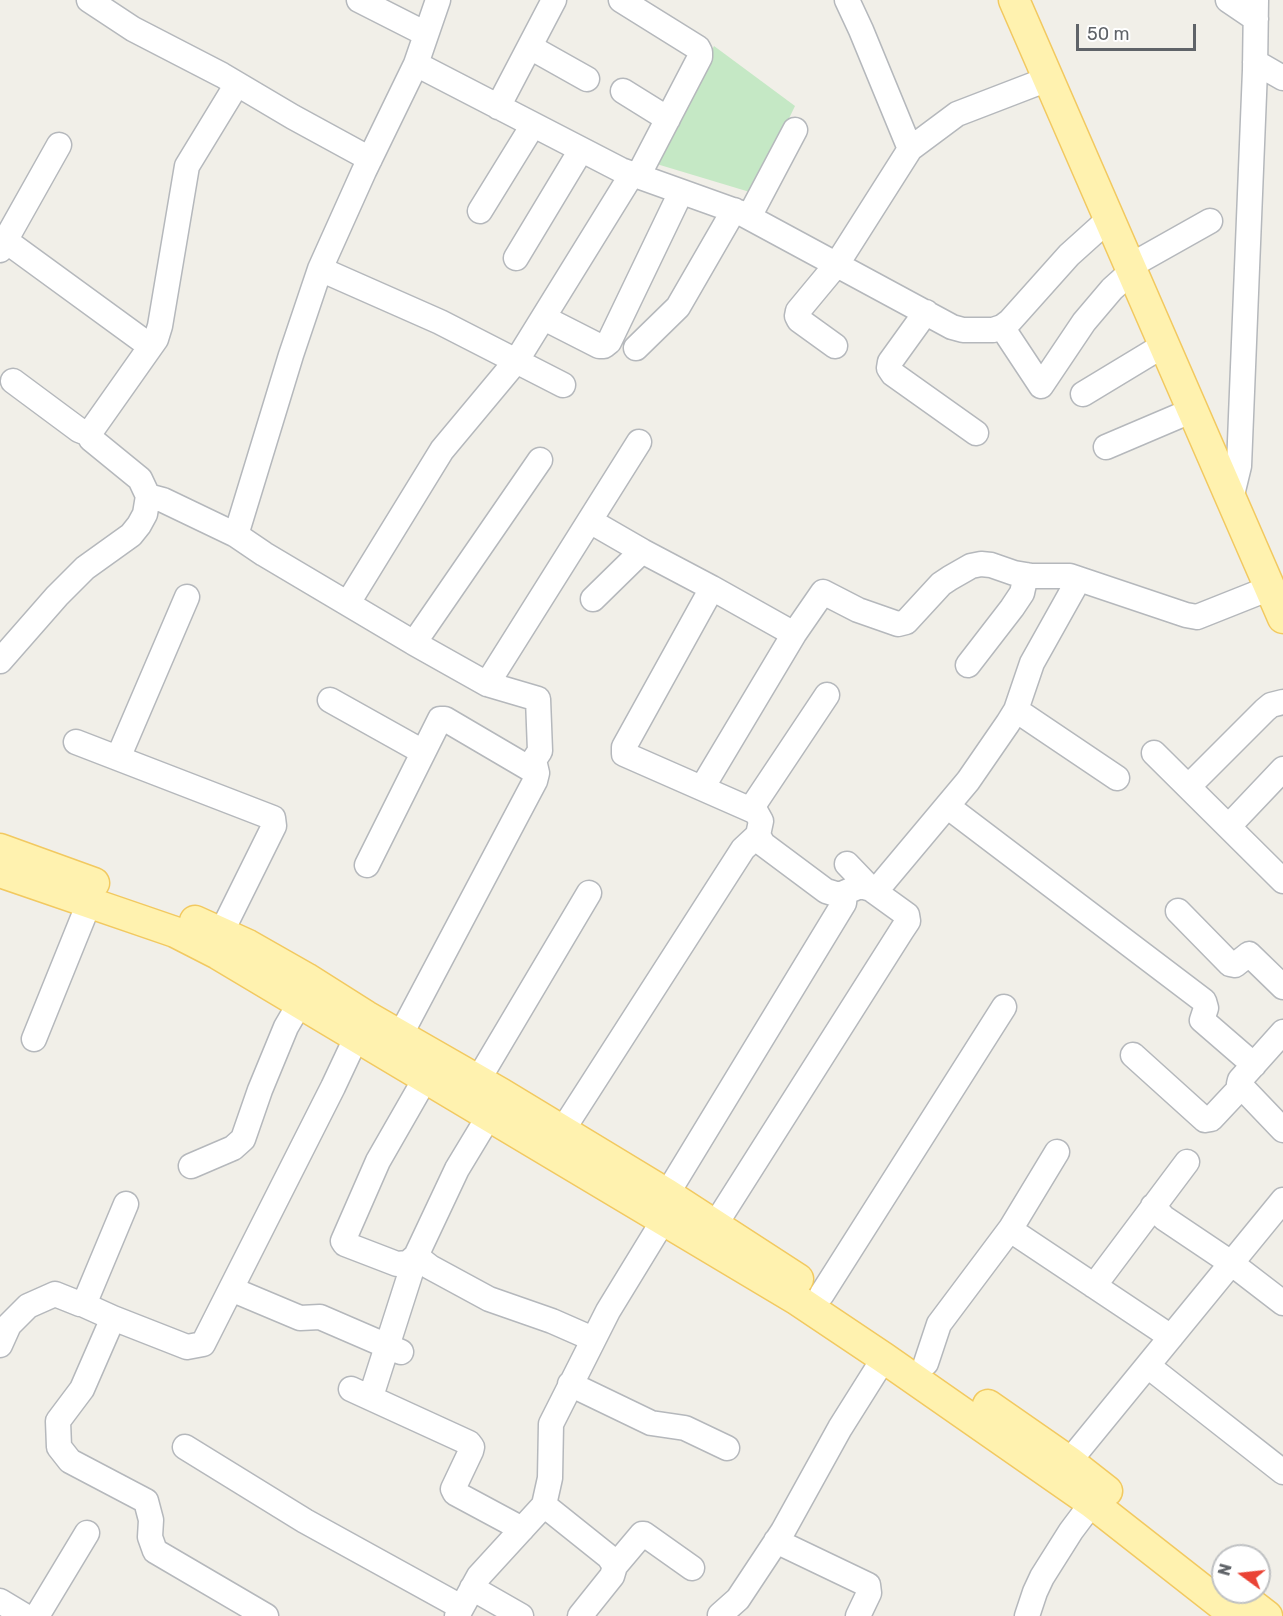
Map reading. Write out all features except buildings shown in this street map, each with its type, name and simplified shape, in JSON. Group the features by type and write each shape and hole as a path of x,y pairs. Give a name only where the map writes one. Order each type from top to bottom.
{"main road":[{"path":"1014,0 1283,618"},
{"path":"0,849 125,894 248,945 306,978 362,1026"},
{"path":"0,872 175,932 218,954 300,1003 362,1026 396,1046 478,1080 562,1131 665,1208 796,1299 884,1358 1063,1470 1211,1574"},
{"path":"396,1046 424,1079 489,1116 665,1208 715,1225 926,1363 1063,1470 1092,1503 1236,1616"},
{"path":"1252,1604 1267,1616"}],"street":[{"path":"89,0 133,30 237,84 370,159"},
{"path":"359,0 426,34"},
{"path":"236,535 320,269 416,64 438,0"},
{"path":"498,107 554,0"},
{"path":"348,603 442,450 517,360 635,175 668,119 700,57 698,48 621,0"},
{"path":"847,0 910,149"},
{"path":"1228,0 1256,10 1239,466 1231,499"},
{"path":"530,47 587,79"},
{"path":"1255,62 1283,78"},
{"path":"416,64 581,150 635,175 742,214 952,327 963,330 993,330 1010,321 1069,255 1110,219"},
{"path":"835,346 799,320 798,311 837,264 910,149 957,114 1048,79"},
{"path":"89,434 156,339 187,166 237,84"},
{"path":"623,91 668,119"},
{"path":"480,211 532,125"},
{"path":"636,348 678,307 742,214 795,130"},
{"path":"59,145 3,246 150,346"},
{"path":"516,258 581,150"},
{"path":"543,318 599,346 604,346 609,342 681,192"},
{"path":"1002,327 1041,386 1084,322 1131,268 1210,222"},
{"path":"320,269 440,322 563,385"},
{"path":"926,312 890,362 889,368 893,374 976,433"},
{"path":"1083,394 1164,345"},
{"path":"0,661 85,568 135,530 145,514 148,496 140,479 91,439 89,434 79,430 13,381"},
{"path":"1106,447 1193,410"},
{"path":"487,684 639,442"},
{"path":"414,643 540,460"},
{"path":"148,496 163,500 204,522 236,535 264,554 487,684 538,699 540,751 534,760 536,781 396,1046"},
{"path":"590,521 794,634"},
{"path":"593,599 642,551"},
{"path":"702,788 794,634 823,592 858,610 898,624 906,622 941,584 971,566 991,565 1026,575 1062,575 1186,615 1197,616 1270,588"},
{"path":"968,665 1012,608 1022,592 1026,575"},
{"path":"873,891 968,781 1016,710 1032,663 1079,579"},
{"path":"562,1131 743,849 758,835 760,816 751,809 627,756 624,751 712,588"},
{"path":"118,758 188,597"},
{"path":"751,809 827,695"},
{"path":"330,700 423,752"},
{"path":"1189,786 1265,710 1271,705 1283,702"},
{"path":"1016,710 1117,778"},
{"path":"367,865 442,718 537,773"},
{"path":"76,742 273,818 272,831 221,933"},
{"path":"1154,753 1283,881"},
{"path":"1229,826 1283,769"},
{"path":"947,806 1204,1001 1206,1008 1202,1015 1205,1023 1254,1065"},
{"path":"758,835 763,844 826,891 839,895 858,887 873,891"},
{"path":"715,1225 908,921 903,911 873,891 847,864"},
{"path":"478,1080 589,893"},
{"path":"463,1604 479,1575 544,1505 550,1478 551,1424 570,1384 665,1208 844,903 845,894"},
{"path":"34,1039 89,903"},
{"path":"1178,911 1230,964 1235,965 1249,954 1283,987"},
{"path":"190,1166 232,1149 243,1138 278,1048 300,1003"},
{"path":"822,1294 1004,1007"},
{"path":"0,1345 9,1325 28,1306 55,1294 187,1347 203,1344 362,1026"},
{"path":"1283,1032 1240,1080 1239,1084 1283,1130"},
{"path":"1133,1055 1205,1120 1211,1119 1241,1087"},
{"path":"416,1256 408,1263 397,1264 345,1244 343,1240 378,1161 424,1079"},
{"path":"489,1116 457,1169 416,1256 394,1349 362,1388 469,1443 472,1447 471,1451 453,1489 455,1493 522,1529"},
{"path":"926,1363 939,1324 1011,1228 1057,1152"},
{"path":"1094,1286 1187,1162"},
{"path":"1063,1470 1283,1200"},
{"path":"82,1304 126,1204"},
{"path":"1153,1206 1164,1218 1231,1263 1283,1303"},
{"path":"1011,1228 1014,1234 1172,1337"},
{"path":"416,1256 430,1267 489,1299 552,1321 593,1339"},
{"path":"231,1289 300,1318 320,1317 394,1349"},
{"path":"113,1318 82,1389 58,1420 59,1447 70,1461 146,1501 152,1520 150,1537 155,1551 266,1616"},
{"path":"720,1615 738,1599 776,1541 840,1428 884,1358"},
{"path":"1148,1366 1283,1472"},
{"path":"570,1384 651,1423 685,1428 727,1448"},
{"path":"185,1447 305,1521 463,1604 519,1616"},
{"path":"1027,1616 1035,1592 1054,1555 1092,1503"},
{"path":"544,1505 609,1557 615,1566"},
{"path":"37,1616 87,1533"},
{"path":"580,1616 612,1576 615,1566 642,1534 692,1568"},
{"path":"776,1541 867,1585 869,1593 858,1616"},
{"path":"0,1601 25,1616"}],"green space":[{"path":"714,46 795,106 753,193 650,162"}]}
